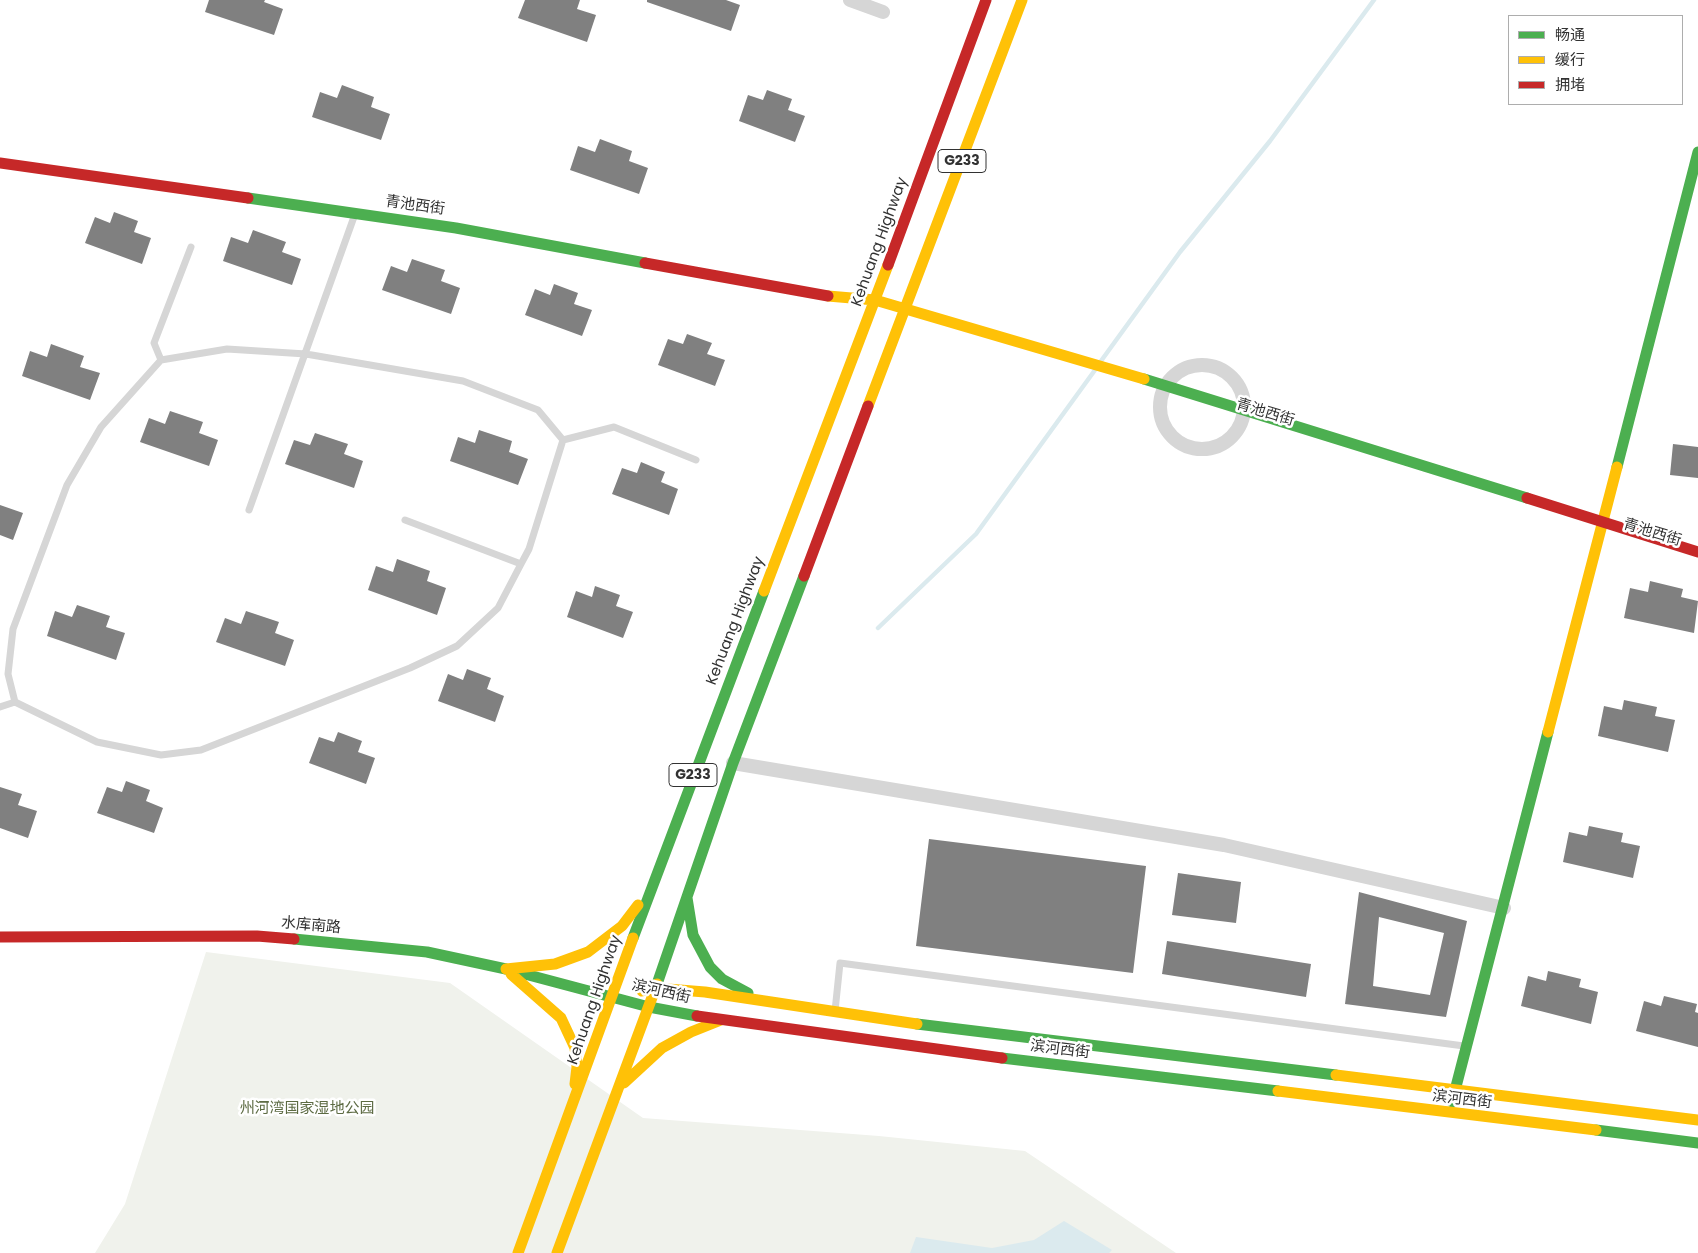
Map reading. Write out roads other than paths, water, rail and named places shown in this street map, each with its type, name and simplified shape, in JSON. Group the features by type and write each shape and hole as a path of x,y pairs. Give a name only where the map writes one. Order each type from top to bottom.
{"main road":[{"name":"Kehuang Highway","path":"518,1253 613,996 653,881 878,315 875,300 986,0"},
{"name":"G233","path":"556,1253 649,1007 686,894 733,763 906,323 906,309 1022,0"},
{"path":"1450,1114 1504,908 1597,529 1698,152"},
{"name":"青池西街","path":"0,162 456,228 822,296 875,300 1128,374 1166,394 1243,416 1698,563"},
{"name":"青池西街","path":"822,296 906,323"},
{"name":"青池西街","path":"1146,393 1166,394"},
{"name":"青池西街","path":"1197,408 1243,416 1333,450"},
{"name":"青池西街","path":"1597,529 1698,552"},
{"path":"506,969 555,964 588,952 622,926 653,881"},
{"path":"686,894 694,935 710,967 722,979 736,988 769,1002"},
{"name":"水库南路","path":"0,937 257,936 428,952 506,969 613,996"},
{"path":"506,969 548,1004 561,1018 570,1034 577,1067 569,1117"},
{"name":"滨河西街","path":"613,996 655,988 705,992 834,1013 1698,1120"},
{"name":"滨河西街","path":"613,996 649,1007 721,1020 1450,1114 1698,1143"},
{"path":"616,1091 648,1059 662,1048 691,1032 721,1020"}],"street":[{"path":"850,0 883,12"},
{"path":"1206,364 1220,368 1232,376 1240,388 1244,401 1243,416 1230,439 1218,446 1205,449 1191,448 1179,442 1169,432 1162,420 1160,407 1166,394 1179,371 1192,365 1206,364"},
{"path":"733,763 1224,846 1504,908"}],"lane":[{"path":"249,510 355,213"},
{"path":"161,360 154,343 191,246"},
{"path":"15,702 8,674 13,629 67,485 101,427 161,360 227,349 306,354 463,381 538,410 563,440"},
{"path":"563,440 614,427 696,460"},
{"path":"0,707 15,702 97,742 161,755 201,750 410,668 458,646 498,608 529,549 563,440"},
{"path":"405,520 521,564"},
{"path":"834,1013 840,963 1467,1046"}],"waterway":[{"path":"1101,361 1180,252 1270,141 1374,0"},
{"path":"878,628 976,534 1095,370"}],"park label":[{"name":"州河湾国家湿地公园","path":"307,1109"}]}
